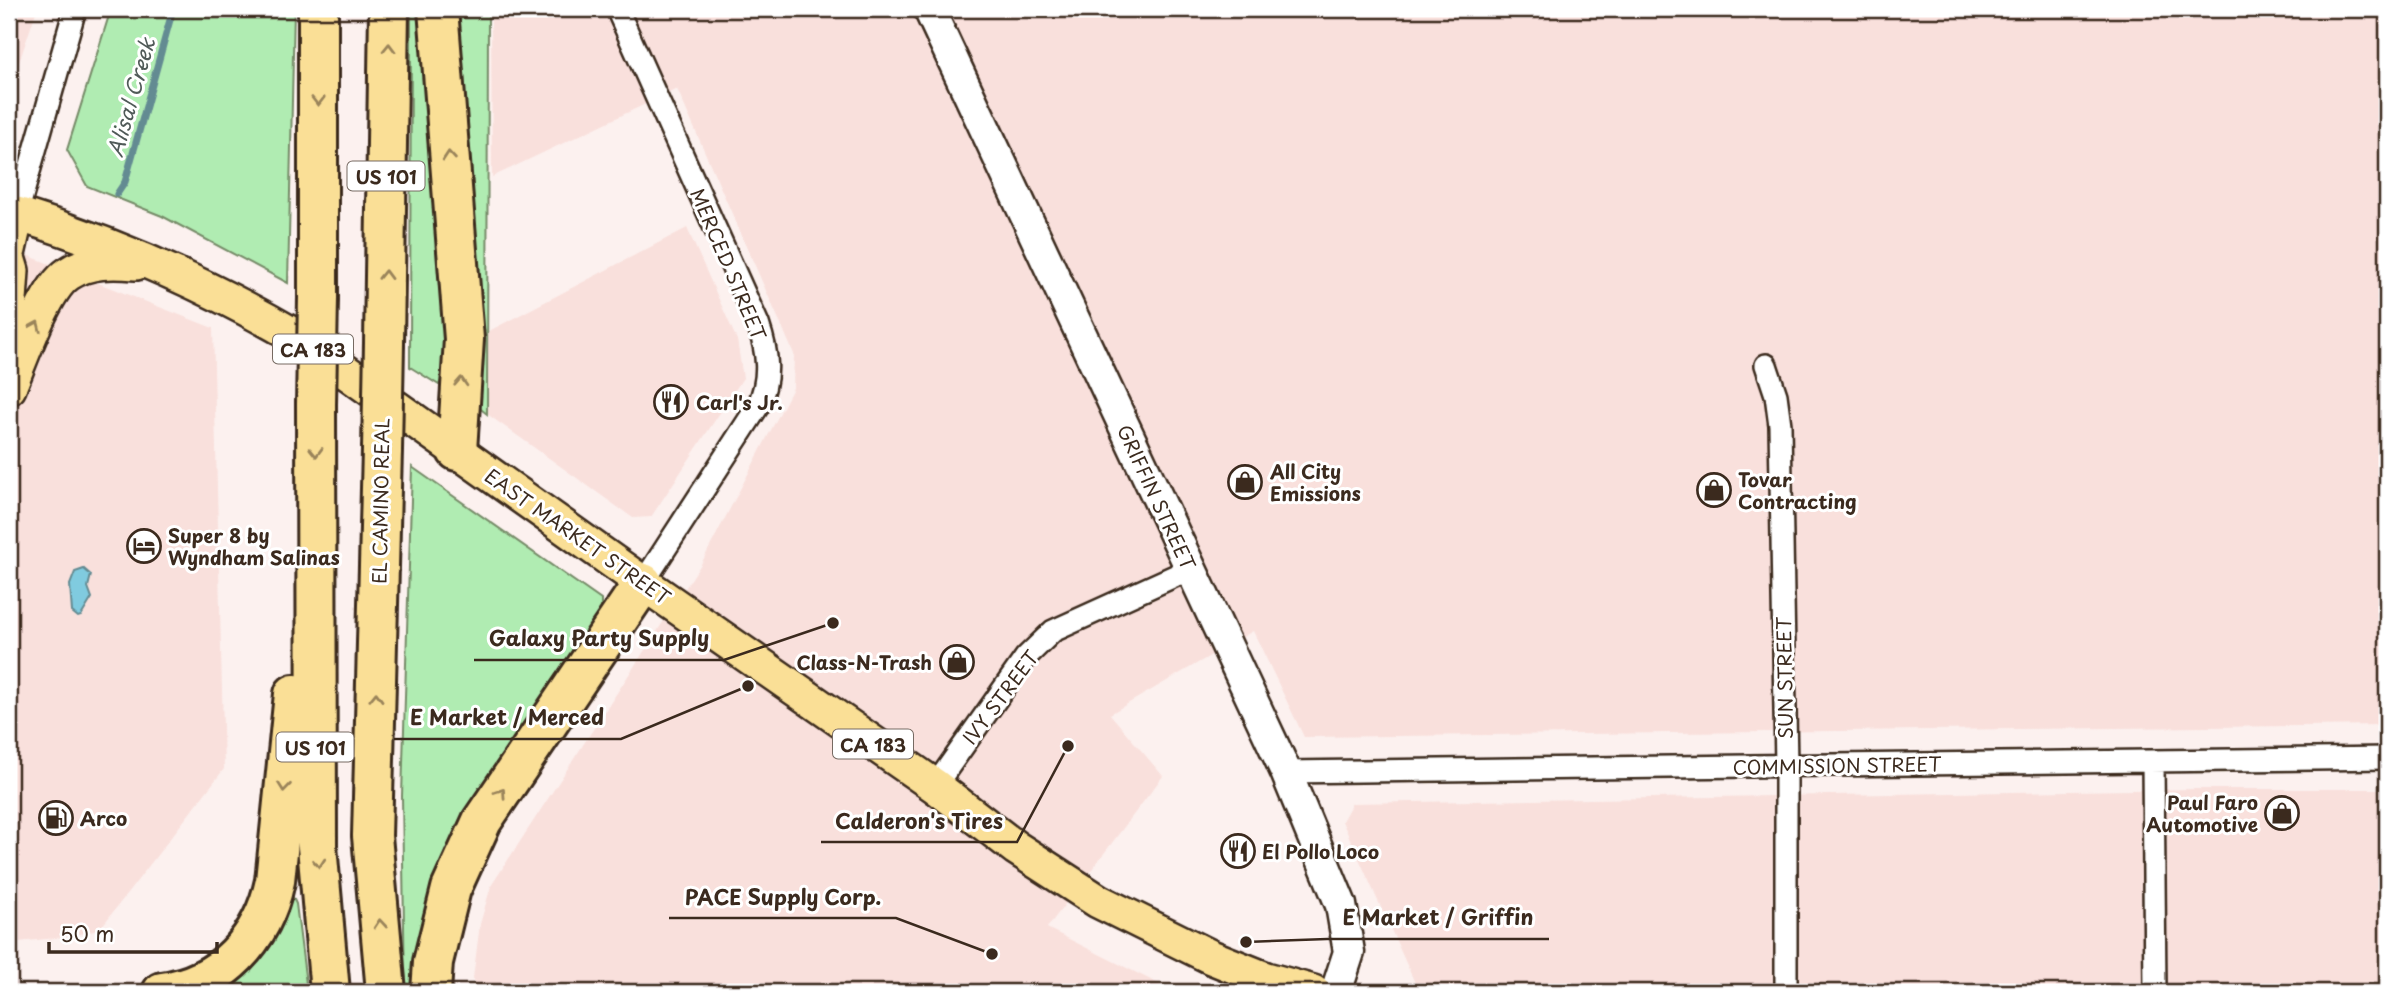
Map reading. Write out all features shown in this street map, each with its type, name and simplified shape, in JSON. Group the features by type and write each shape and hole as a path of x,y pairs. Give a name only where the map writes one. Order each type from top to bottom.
{"highway":[{"name":"US 101","path":"318,9 317,846 330,992"},
{"name":"EL CAMINO REAL","path":"386,992 372,836 389,9"},
{"path":"438,9 464,340 457,450"},
{"path":"162,992 204,981 231,961 261,926 271,898 316,500"},
{"path":"431,992 436,951 451,889 482,821 643,583"}],"main road":[{"path":"9,250 13,213"},
{"name":"EAST MARKET STREET","path":"13,213 77,233 158,266 238,303 296,337 935,786 1016,848 1098,901 1211,957 1266,979 1313,992"},
{"path":"9,261 12,271 9,316"},
{"path":"9,388 50,295 68,274 99,262 158,266"}],"street":[{"path":"13,213 75,9"},
{"name":"MERCED STREET","path":"617,9 758,324 767,353 766,382 758,406 643,583"},
{"name":"GRIFFIN STREET","path":"929,9 1286,772 1342,905 1349,952 1336,992"},
{"name":"SUN STREET","path":"1766,365 1776,395 1780,425 1786,765 1786,992"},
{"name":"IVY STREET","path":"935,786 1026,657 1053,631 1190,569"},
{"name":"COMMISSION STREET","path":"1286,772 2387,758"},
{"path":"2154,762 2155,992"}],"shaded area":[{"path":"9,9 37,9 9,92"},
{"path":"491,9 2387,9 2387,725 1304,737 1253,631 1110,714 1163,776 1047,928 1175,992 474,992 473,978 480,924 491,886 701,564 793,388 794,354 677,89 492,177"},
{"path":"687,228 737,340 743,378 651,517 633,518 487,414 487,332"},
{"path":"9,248 213,328 224,769 99,930 9,943"},
{"path":"2194,789 2387,789 2387,992 1411,992 1415,983 1342,821 1352,803"}],"green space":[{"path":"111,9 294,9 288,283 162,216 87,186 67,150"},
{"path":"411,9 430,9 447,366 439,385 410,367"},
{"path":"459,9 488,9 487,414 477,406"},
{"path":"412,467 601,600 601,614 489,776 462,830 423,992 405,992 402,796"},
{"path":"291,893 296,904 307,992 215,992"}],"water":[{"path":"84,569 91,575 88,587 92,598 78,617 72,612 70,585 75,572"}],"waterway":[{"name":"Alisal Creek","path":"117,194 125,182 173,9"}],"place":[{"name":"Carl's Jr.","path":"671,402"},
{"name":"All City Emissions","path":"1245,482"},
{"name":"Tovar Contracting","path":"1714,490"},
{"name":"Super 8 by Wyndham Salinas","path":"144,546"},
{"name":"Galaxy Party Supply","path":"833,623"},
{"name":"Class-N-Trash","path":"957,662"},
{"name":"E Market / Merced","path":"748,686"},
{"name":"Calderon's Tires","path":"1068,746"},
{"name":"Paul Faro Automotive","path":"2282,813"},
{"name":"Arco","path":"56,818"},
{"name":"El Pollo Loco","path":"1238,851"},
{"name":"E Market / Griffin","path":"1246,942"},
{"name":"PACE Supply Corp.","path":"992,954"}]}
